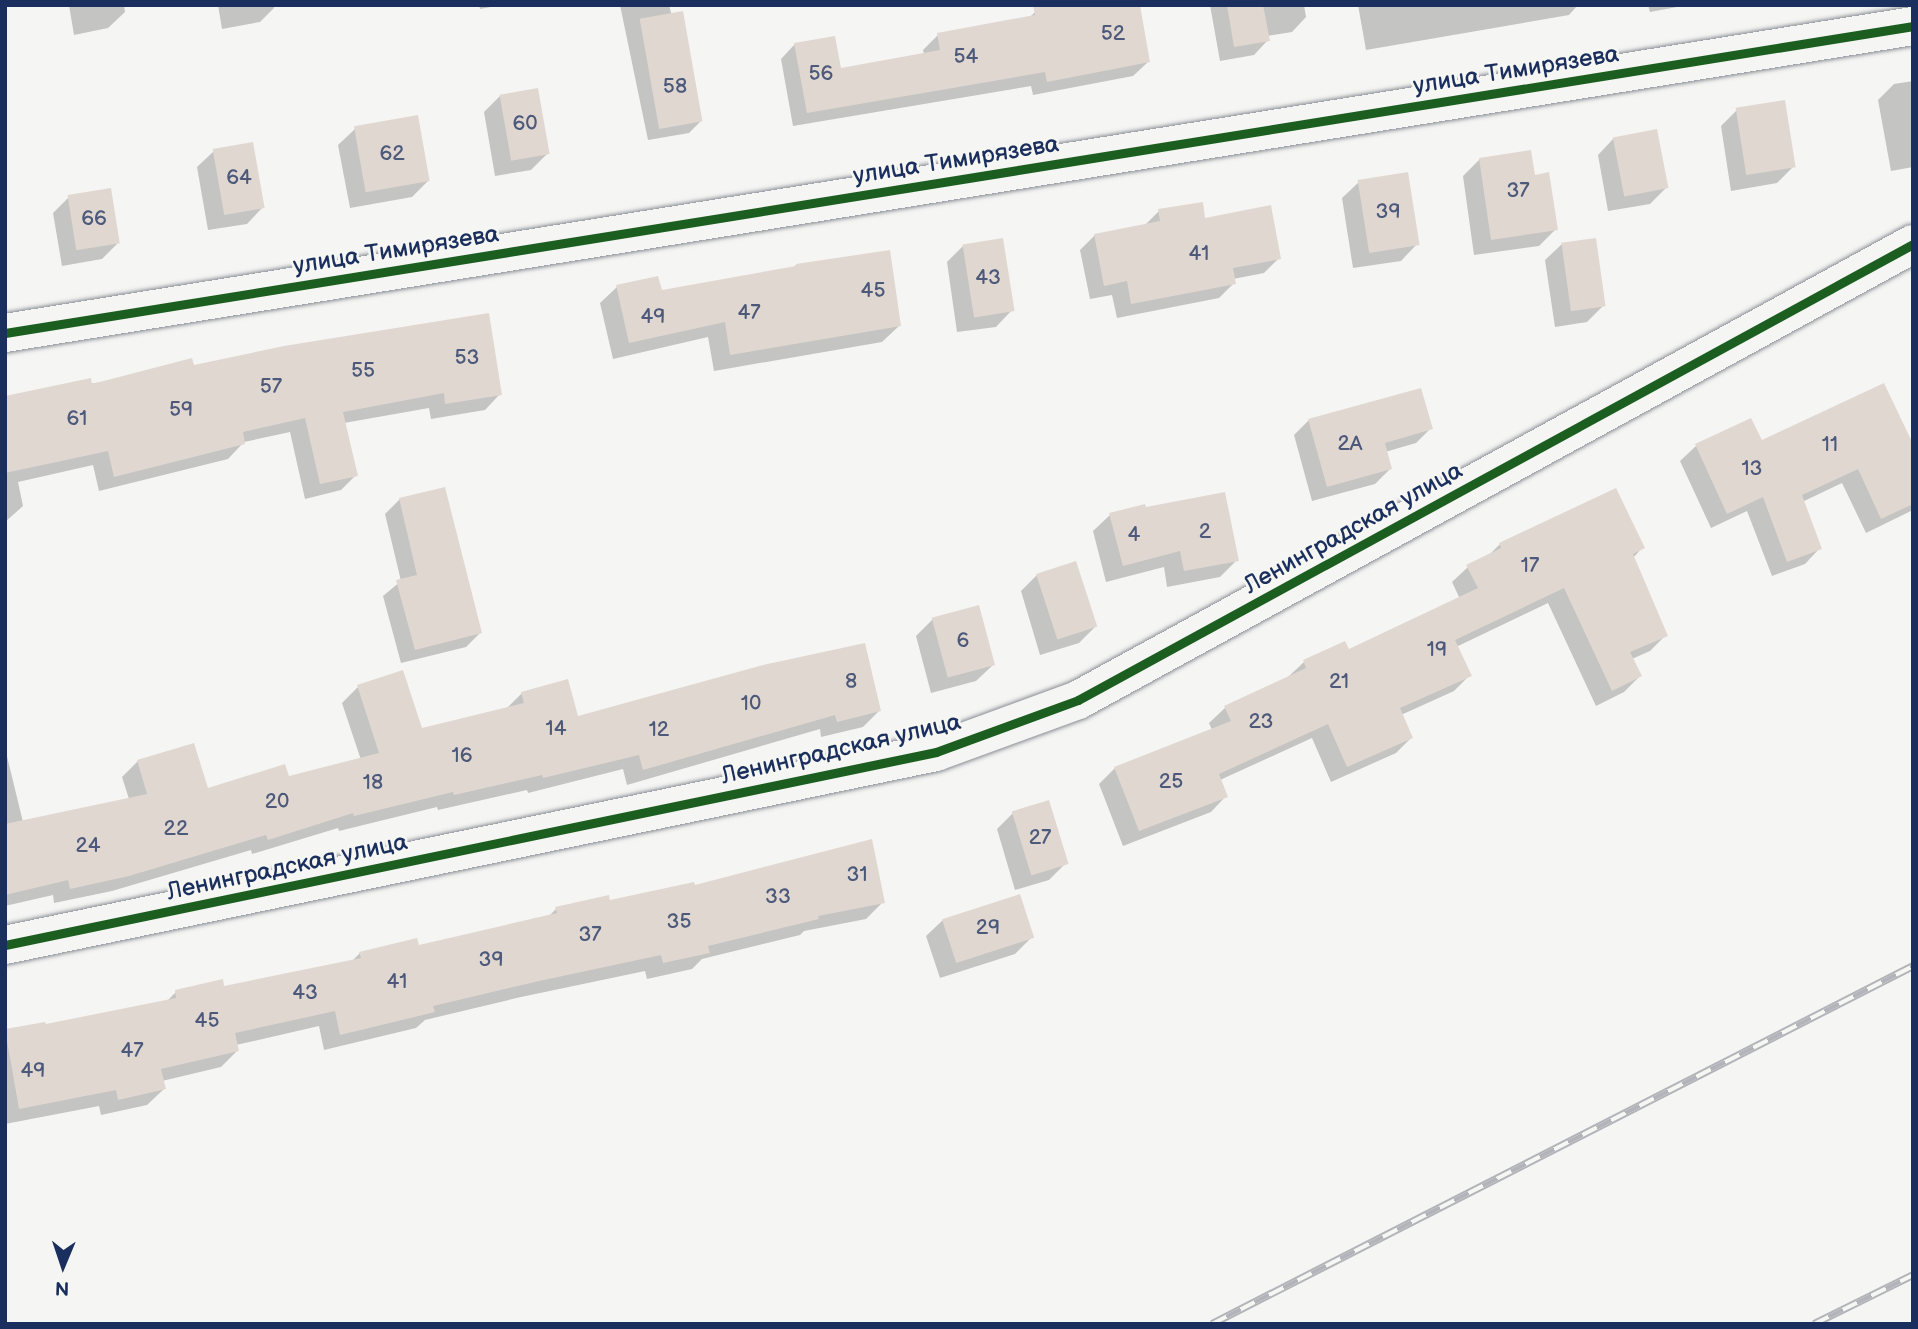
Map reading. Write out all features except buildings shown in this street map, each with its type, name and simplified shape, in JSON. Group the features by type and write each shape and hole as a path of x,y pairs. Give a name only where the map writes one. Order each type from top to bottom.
{"street":[{"name":"улица Тимирязева","path":"5,332 1913,26"},
{"name":"Ленинградская улица","path":"5,945 936,752 1079,701 1913,244"}],"railway":[{"path":"1212,1324 1913,966"},
{"path":"1814,1324 1913,1275"}],"cycle path":[{"path":"5,333 1913,26"},
{"path":"5,945 936,752 1078,700 1913,244"}]}
